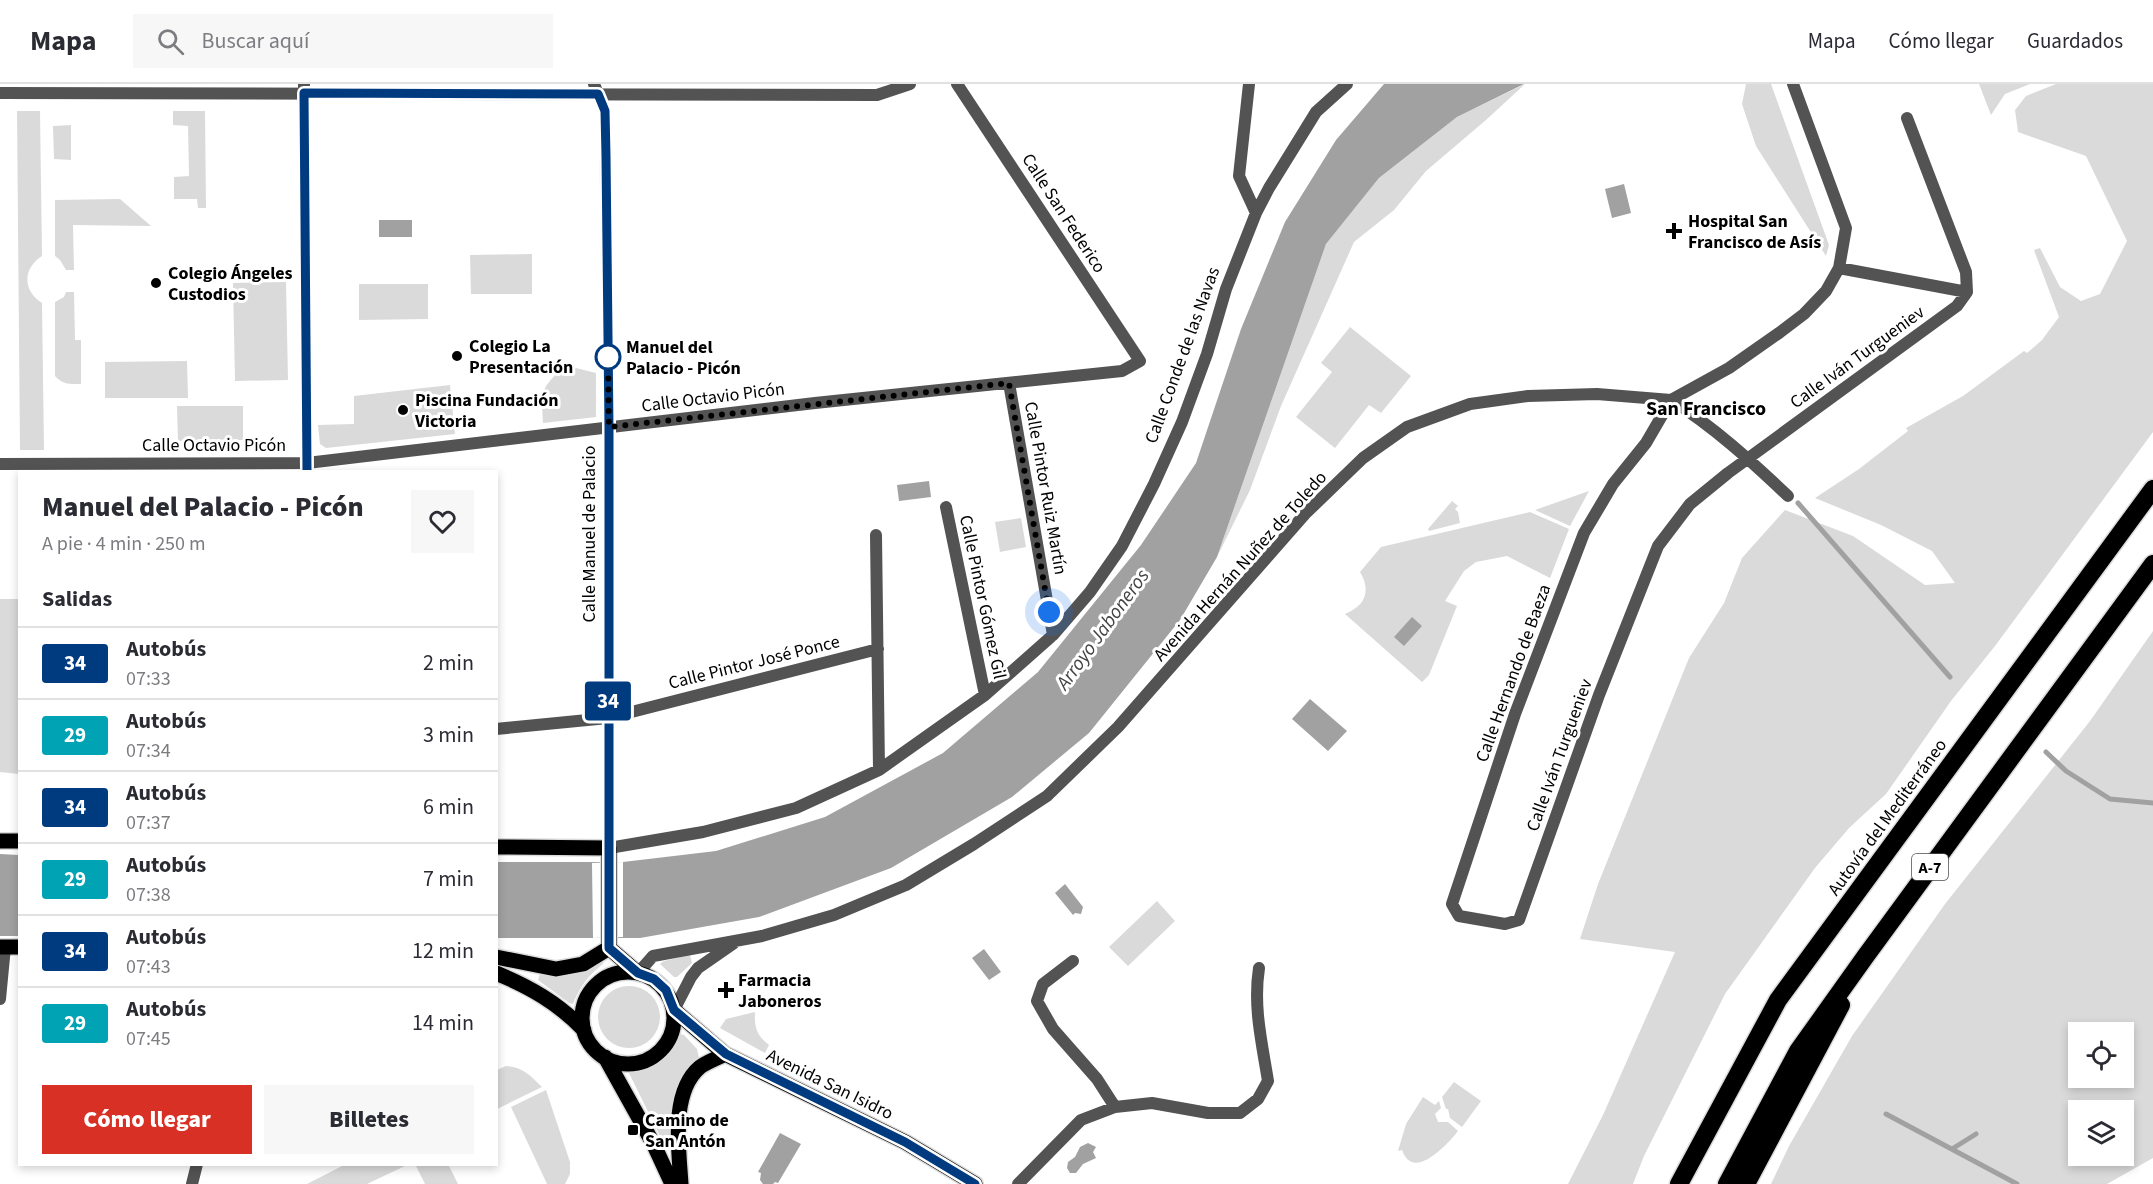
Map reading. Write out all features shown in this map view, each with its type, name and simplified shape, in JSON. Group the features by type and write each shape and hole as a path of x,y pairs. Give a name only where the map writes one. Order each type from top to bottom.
{"highway":[{"name":"Autovía del Mediterráneo","path":"1679,1184 1778,1000 2153,489"},
{"name":"A-7","path":"1727,1184 1798,1051 2153,564"},
{"path":"1746,1184 1828,1032 1865,957"}],"main road":[{"path":"0,841 18,841"},
{"name":"Calle Conde de las Navas","path":"498,847 608,855"},
{"name":"Calle Manuel de Palacio","path":"608,855 608,943"},
{"path":"498,957 556,969 583,964 608,943 638,973"},
{"path":"618,973 638,973 654,979 666,990 674,1010 673,1030 665,1047 650,1059 632,1065 612,1062 591,1047 584,1030 582,1012 590,992 606,977 618,973"},
{"path":"498,974 528,986 571,1017 584,1030"},
{"name":"Avenida San Isidro","path":"674,1010 726,1054 905,1142 975,1184"},
{"path":"681,1184 678,1125 684,1089 700,1067 726,1054"},
{"path":"605,1057 654,1145 672,1184"}],"street":[{"path":"5,90 596,89 877,95 910,84"},
{"name":"Calle San Federico","path":"957,84 1140,361"},
{"path":"1249,84 1239,176 1256,213"},
{"name":"Calle Conde de las Navas","path":"608,855 796,808 879,770 985,695 1053,635 1090,592 1122,546 1154,484 1182,422 1203,366 1226,289 1256,213 1269,188 1316,112 1347,84"},
{"path":"1788,496 1748,458 1694,415 1671,400 1729,368 1804,314 1826,291 1839,268 1846,228 1793,84"},
{"path":"304,88 307,467"},
{"name":"Calle Manuel de Palacio","path":"596,89 605,111 609,427 608,855"},
{"path":"1839,268 1967,292 1966,272 1907,118"},
{"name":"Calle Iván Turgueniev","path":"1519,920 1599,695 1658,546 1690,504 1748,458 1957,306 1967,292"},
{"name":"Calle Octavio Picón","path":"0,464 79,467 307,467 609,427 1122,371 1140,361"},
{"name":"Calle Pintor Ruiz Martín","path":"1009,383 1053,635"},
{"name":"Avenida Hernán Nuñez de Toledo","path":"638,973 653,956 762,936 834,915 906,885 1047,796 1118,727 1305,514 1363,459 1407,427 1470,404 1528,396 1597,394 1671,400"},
{"name":"Calle Hernando de Baeza","path":"1519,920 1505,924 1459,916 1452,904 1515,714 1584,533 1613,484 1646,443 1671,400"},
{"name":"Calle Pintor Gómez Gil","path":"946,507 985,695"},
{"path":"876,535 879,770"},
{"name":"Calle Pintor José Ponce","path":"498,729 608,718 878,649"},
{"name":"Avenida Hernán Nuñez de Toledo","path":"674,1010 698,968 738,940"},
{"path":"0,999 8,947"},
{"path":"1073,961 1043,984 1037,1001 1053,1029 1097,1079 1115,1107"},
{"path":"1018,1184 1081,1120 1115,1107 1152,1103 1208,1113 1240,1113 1258,1099 1268,1081 1257,1017 1256,986 1259,968"},
{"path":"192,1184 196,1166"}],"shaded area":[{"path":"1525,84 1426,171 1394,210 1354,242 1281,406 1250,490 1217,557 1326,244 1379,178 1457,117"},
{"path":"1746,84 1771,84 1829,245 1826,256 1756,146 1742,104"},
{"path":"1979,84 2030,84 2005,94 1991,115"},
{"path":"2056,84 2153,84 2153,432 1995,646 1951,701 1886,794 1849,828 1815,868 1725,994 1644,1156 1633,1184 1568,1184 1603,1115 1675,952 1580,939 1598,884 1689,658 1724,603 1742,558 1785,510 1853,536 1925,585 1955,583 1932,551 1881,525 1815,498 1859,469 1908,431 1906,428 1963,396 2024,351 2027,353 2042,340 2059,317 2034,250 2040,248 2060,287 2081,301 2100,294 2127,241 2086,156 2018,132 2015,110 2026,96"},
{"path":"17,111 40,111 42,256 31,267 27,280 31,292 42,303 44,450 20,450"},
{"path":"173,111 205,111 206,208 198,208 197,199 174,199 174,177 189,176 188,126 173,125"},
{"path":"71,125 71,160 54,159 53,126"},
{"path":"120,199 151,226 73,225 74,270 66,270 55,256 55,200"},
{"path":"532,254 532,294 471,294 470,255"},
{"path":"286,282 288,380 235,381 233,283"},
{"path":"359,284 428,284 428,319 359,320"},
{"path":"66,292 74,292 75,340 81,340 81,384 70,384 55,376 55,302 64,297"},
{"path":"1350,327 1411,376 1381,413 1369,405 1335,448 1296,417 1332,372 1321,363"},
{"path":"187,361 188,398 105,398 105,362"},
{"path":"564,365 596,373 596,417 543,423 542,396 546,386"},
{"name":"Piscina Fundación Victoria","path":"450,385 455,434 326,448 320,444 318,425 354,424 354,396"},
{"path":"177,406 243,406 243,440 178,441"},
{"path":"1589,491 1570,526 1535,510"},
{"path":"1452,501 1458,506 1455,509 1458,512 1460,523 1429,531 1428,529"},
{"path":"1530,512 1569,529 1550,578 1507,556 1476,562 1464,571 1445,601 1457,606 1429,675 1422,682 1345,614 1362,602 1366,591 1360,572 1381,547"},
{"path":"1021,518 1026,547 1000,552 995,522"},
{"path":"0,599 18,599 18,774 0,772"},
{"path":"2153,631 2153,1158 2107,1184 1771,1184 1789,1146 1852,1036 1945,904 2090,721"},
{"path":"1157,901 1175,921 1128,966 1109,947"},
{"path":"690,955 692,963 677,977 674,977 660,964 664,961"},
{"path":"600,960 604,963 586,981 573,1004 538,980 540,974 560,976 573,974"},
{"path":"623,986 635,986 651,995 658,1005 660,1017 658,1029 651,1039 635,1048 623,1048 612,1043 603,1034 598,1023 598,1011 603,1000 612,991"},
{"path":"755,1012 757,1031 769,1045 765,1053 720,1028 726,1019"},
{"path":"680,1034 684,1035 697,1049 700,1062 678,1087 668,1139 660,1136 629,1073 632,1068 650,1063 666,1053"},
{"path":"506,1066 522,1070 542,1087 498,1109 498,1070"},
{"path":"1454,1082 1481,1101 1462,1127 1450,1118 1442,1097"},
{"path":"546,1090 570,1162 570,1174 565,1184 547,1184 511,1107"},
{"path":"1423,1097 1435,1105 1439,1101 1441,1108 1435,1114 1438,1122 1448,1122 1458,1131 1430,1158 1422,1162 1414,1162 1407,1159 1402,1150 1398,1151 1406,1124"},
{"path":"342,1166 405,1166 367,1184 307,1184"},
{"path":"416,1166 449,1166 458,1184 425,1184"}],"water":[{"name":"Arroyo Jaboneros","path":"1384,84 1524,84 1457,117 1379,178 1326,244 1217,557 1180,620 1089,733 1012,797 891,868 759,917 640,938 498,938 498,862 623,862 716,851 825,817 943,753 1038,672 1141,545 1196,463 1241,329 1285,222 1336,140"},
{"path":"1624,184 1631,213 1612,218 1605,189"},
{"path":"379,220 412,220 412,237 379,237"},
{"path":"929,481 931,497 899,501 897,485"},
{"path":"1412,617 1422,626 1404,646 1394,637"},
{"path":"1310,699 1347,731 1328,751 1292,719"},
{"path":"0,854 18,855 18,936 0,936"},
{"path":"1065,884 1083,907 1081,914 1073,915 1055,893"},
{"path":"984,949 1001,972 989,980 972,958"},
{"path":"780,1133 801,1144 778,1183 763,1184 760,1180 761,1173 758,1172"},
{"path":"1088,1143 1096,1147 1093,1152 1096,1158 1083,1164 1076,1173 1070,1173 1067,1168 1068,1162 1075,1157 1080,1147"}],"pier":[{"path":"623,862 623,937 593,938 592,863"}],"waterway":[{"path":"1798,503 1950,677"},
{"path":"2046,752 2066,771 2110,799 2153,803"},
{"path":"1886,1114 2017,1184"},
{"path":"1952,1149 1976,1134"}],"bus line":[{"name":"34","path":"307,470 304,93 598,94 605,111 606,156 609,427 609,948 638,973 654,979 666,990 674,1010 726,1054 905,1142 975,1184"}],"place":[{"name":"Hospital San Francisco de Asís","path":"1674,231"},
{"name":"Colegio Ángeles Custodios","path":"156,283"},
{"name":"Colegio La Presentación","path":"457,356"},
{"name":"Manuel del Palacio - Picón","path":"608,357"},
{"name":"Piscina Fundación Victoria","path":"403,410"},
{"name":"Farmacia Jaboneros","path":"726,990"},
{"name":"Camino de San Antón","path":"633,1130"}],"district":[{"name":"San Francisco","path":"1706,408"}],"route":[{"path":"608,357 609,427 1009,383 1049,612"}]}
